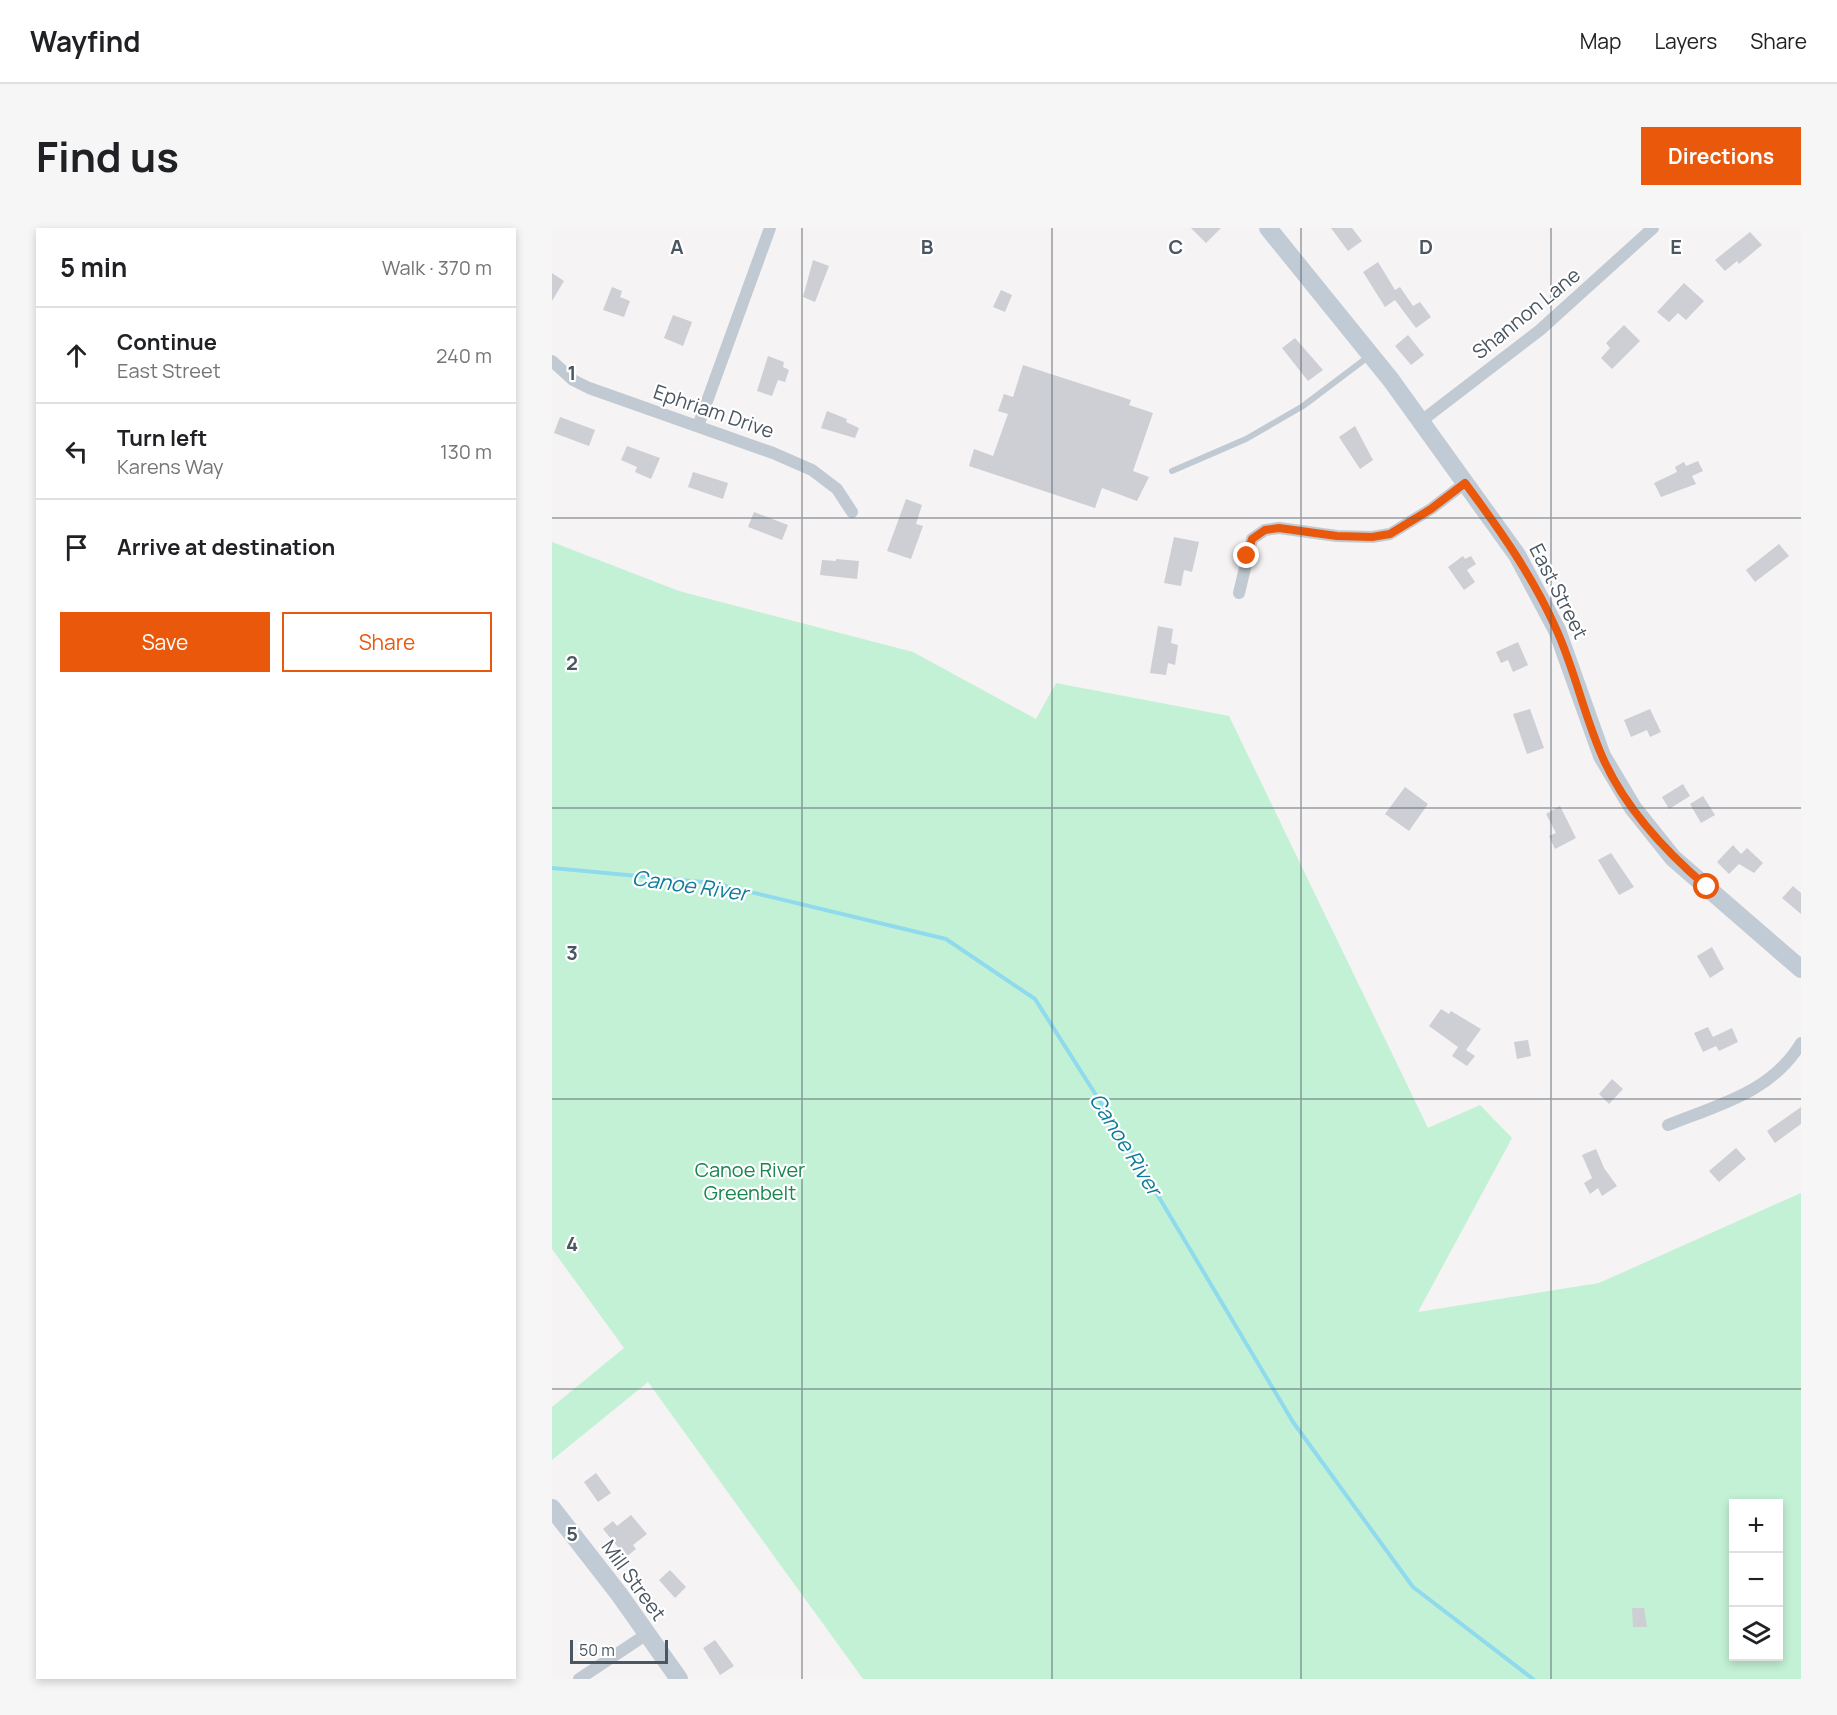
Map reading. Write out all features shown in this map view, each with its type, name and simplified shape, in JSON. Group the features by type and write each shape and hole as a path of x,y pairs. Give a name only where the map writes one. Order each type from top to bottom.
{"street":[{"path":"698,426 770,228"},
{"name":"East Street","path":"1268,228 1371,355 1516,555 1557,630 1602,756 1633,808 1673,858 1801,969"},
{"name":"Shannon Lane","path":"1420,422 1540,330 1653,228"},
{"name":"Ephriam Drive","path":"552,361 573,380 589,388 773,453 812,470 837,489 852,512"},
{"path":"1239,593 1252,539 1265,530 1279,528 1337,536 1372,537 1390,534 1431,509 1465,483"},
{"path":"1668,1125 1759,1087 1787,1065 1801,1043"},
{"name":"Mill Street","path":"552,1508 679,1679"},
{"path":"579,1679 647,1634"}],"lane":[{"path":"1172,471 1246,439 1293,411 1371,355"}],"green space":[{"name":"Canoe River Greenbelt","path":"552,542 679,591 913,652 1036,719 1056,683 1229,716 1428,1128 1480,1105 1512,1138 1418,1312 1599,1283 1801,1193 1801,1679 863,1679 648,1382 552,1460 552,1407 624,1348 552,1249"}],"building":[{"path":"1191,228 1221,228 1206,243"},
{"path":"1331,228 1352,228 1362,241 1348,251"},
{"path":"1750,232 1762,245 1739,264 1737,261 1725,271 1715,260"},
{"path":"813,260 829,266 815,302 803,297"},
{"path":"1378,262 1395,290 1400,287 1413,306 1420,302 1431,317 1416,328 1395,300 1385,307 1363,272"},
{"path":"552,273 564,281 552,301"},
{"path":"1684,283 1704,301 1686,320 1678,313 1669,322 1657,312"},
{"path":"612,287 622,291 620,297 630,301 624,317 603,310"},
{"path":"1001,290 1012,295 1005,312 993,307"},
{"path":"673,315 692,322 683,346 664,338"},
{"path":"1624,325 1640,341 1612,369 1601,358 1610,348 1606,343"},
{"path":"1408,335 1424,355 1411,365 1395,346"},
{"path":"1295,338 1323,370 1308,381 1282,348"},
{"path":"768,356 784,362 783,367 789,370 785,382 778,380 772,396 757,391"},
{"path":"1023,365 1131,400 1129,405 1153,413 1133,471 1149,477 1137,501 1102,488 1095,508 969,466 974,449 993,456 1008,414 998,411 1004,394 1013,397"},
{"path":"827,411 847,419 846,422 859,428 855,438 821,428"},
{"path":"560,417 595,430 589,446 554,433"},
{"path":"1355,426 1373,460 1360,469 1339,437"},
{"path":"627,446 660,458 651,479 635,472 637,467 621,460"},
{"path":"1698,461 1703,471 1692,476 1696,484 1661,497 1654,483 1677,472 1675,467 1684,462 1686,466"},
{"path":"693,472 728,483 723,499 688,487"},
{"path":"906,499 922,505 916,524 923,526 911,559 887,551"},
{"path":"754,512 788,525 782,540 748,527"},
{"path":"1174,537 1199,542 1192,572 1184,570 1181,586 1164,583"},
{"path":"1779,544 1789,556 1755,582 1746,570"},
{"path":"1463,556 1465,559 1471,556 1476,564 1467,570 1475,582 1464,590 1448,567"},
{"path":"836,559 859,561 857,579 820,575 822,560 836,561"},
{"path":"1158,626 1173,629 1171,643 1178,645 1175,665 1168,663 1166,675 1150,673"},
{"path":"1518,642 1528,665 1513,672 1508,660 1501,663 1496,652"},
{"path":"1530,709 1544,748 1527,754 1513,714"},
{"path":"1650,709 1661,732 1650,737 1647,730 1631,737 1624,720"},
{"path":"1683,784 1690,796 1669,809 1662,797"},
{"path":"1405,787 1428,804 1409,831 1385,814"},
{"path":"1703,796 1715,815 1701,823 1690,804"},
{"path":"1560,806 1576,838 1555,849 1549,836 1556,833 1546,814"},
{"path":"1733,845 1741,854 1747,848 1763,863 1754,873 1739,864 1729,874 1717,862"},
{"path":"1611,853 1634,887 1619,895 1598,860"},
{"path":"1793,886 1801,893 1801,914 1782,898"},
{"path":"1712,947 1724,969 1710,978 1697,956"},
{"path":"1441,1009 1449,1014 1451,1011 1481,1029 1466,1050 1475,1056 1467,1066 1452,1056 1458,1047 1429,1026"},
{"path":"1708,1027 1713,1037 1732,1028 1738,1042 1719,1051 1716,1046 1703,1052 1694,1033"},
{"path":"1528,1040 1531,1056 1517,1059 1514,1042"},
{"path":"1612,1079 1623,1089 1609,1104 1599,1094"},
{"path":"1801,1107 1801,1124 1775,1143 1767,1131"},
{"path":"1736,1148 1746,1159 1719,1182 1709,1171"},
{"path":"1596,1149 1604,1168 1617,1186 1602,1196 1598,1188 1590,1194 1584,1183 1592,1178 1582,1155"},
{"path":"596,1473 611,1493 598,1502 584,1482"},
{"path":"631,1515 647,1534 633,1545 636,1549 626,1557 603,1529 613,1521 617,1526"},
{"path":"670,1570 686,1587 675,1598 659,1580"},
{"path":"1632,1608 1644,1608 1647,1627 1633,1627"},
{"path":"715,1640 734,1666 720,1675 703,1648"}],"waterway":[{"name":"Canoe River","path":"552,868 713,883 946,939 1035,999 1129,1147 1293,1422 1413,1587 1533,1679"}],"route":[{"path":"1247,556 1252,539 1265,530 1279,528 1337,536 1372,537 1390,534 1431,509 1465,483 1516,555 1557,630 1602,756 1615,782 1673,858 1707,887"}]}
